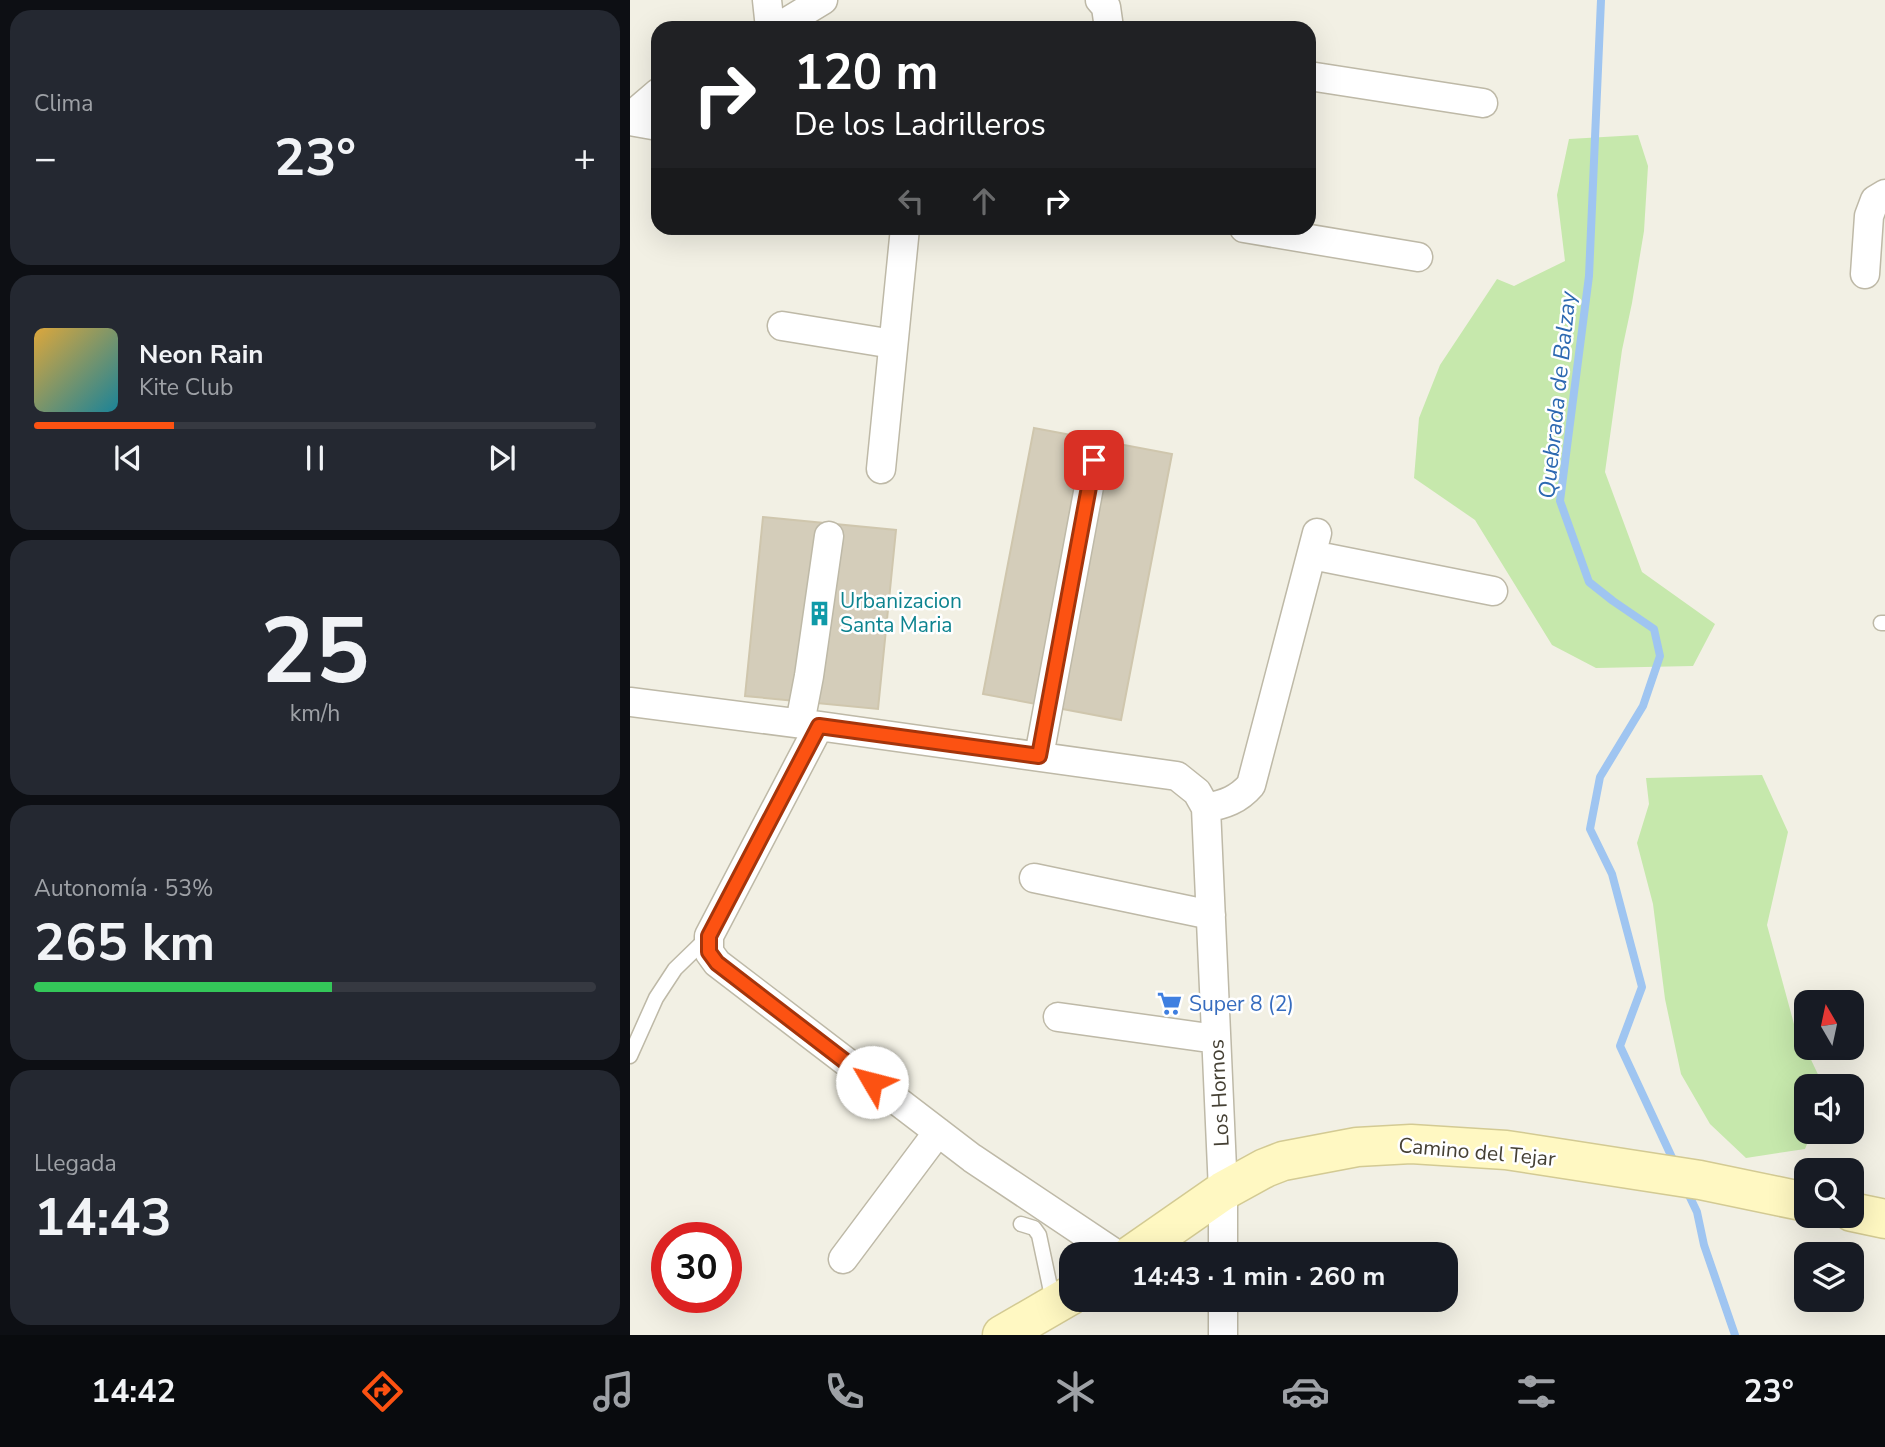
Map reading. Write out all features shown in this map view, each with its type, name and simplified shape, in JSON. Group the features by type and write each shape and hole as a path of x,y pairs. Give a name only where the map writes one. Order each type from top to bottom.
{"street":[{"path":"767,0 769,21"},
{"path":"788,21 823,0"},
{"path":"1100,0 1106,7 1108,21"},
{"path":"1316,77 1483,103"},
{"path":"630,119 651,100"},
{"path":"630,119 651,124"},
{"path":"1865,274 1869,216 1875,200 1885,194"},
{"path":"881,468 904,235"},
{"path":"1286,235 1418,257"},
{"path":"782,326 893,344"},
{"path":"1039,756 1094,460"},
{"path":"829,536 808,676 809,725 709,936 709,952 717,963 972,1158 1098,1242"},
{"path":"630,702 1177,776 1196,792 1206,808 1229,802 1243,794 1251,785 1315,544 1493,591"},
{"name":"Los Hornos","path":"1206,808 1223,1242"},
{"path":"1034,878 1210,915"},
{"path":"1058,1017 1216,1039"},
{"path":"843,1259 938,1132"},
{"name":"Camino del Tejar","path":"1150,1242 1223,1191 1265,1168 1283,1161 1357,1147 1411,1144 1506,1150 1700,1180 1794,1200"},
{"path":"1864,1215 1885,1219"},
{"path":"1002,1335 1059,1302"},
{"path":"1223,1312 1223,1335"}],"lane":[{"path":"630,1056 656,998 676,969 709,936"},
{"path":"1021,1224 1034,1228 1059,1290"}],"green space":[{"path":"1638,135 1648,166 1644,231 1622,350 1605,472 1642,572 1715,624 1693,666 1596,668 1552,645 1475,520 1414,478 1419,418 1440,365 1497,279 1514,286 1565,261 1557,195 1569,139"},
{"path":"1762,775 1788,832 1767,925 1794,1024 1794,1060 1811,1060 1818,1074 1794,1074 1794,1144 1807,1144 1805,1149 1746,1158 1710,1124 1681,1074 1665,999 1653,904 1637,843 1649,804 1646,778"}],"building":[{"path":"1034,428 1172,454 1121,720 983,694"},
{"name":"Urbanizacion Santa Maria","path":"763,517 896,530 878,709 745,696"}],"waterway":[{"name":"Quebrada de Balzay","path":"1601,0 1589,276 1560,501 1589,582 1654,629 1660,656 1643,706 1600,777 1590,829 1612,874 1642,987 1620,1046 1675,1164"},
{"name":"Quebrada de Balzay","path":"1686,1189 1697,1212 1704,1245 1735,1335"}],"place":[{"name":"Urbanizacion Santa Maria","path":"820,613"},
{"name":"Super 8 (2)","path":"1169,1004"}],"route":[{"path":"872,1082 717,963 709,952 709,936 819,726 1039,756 1094,460"}]}
